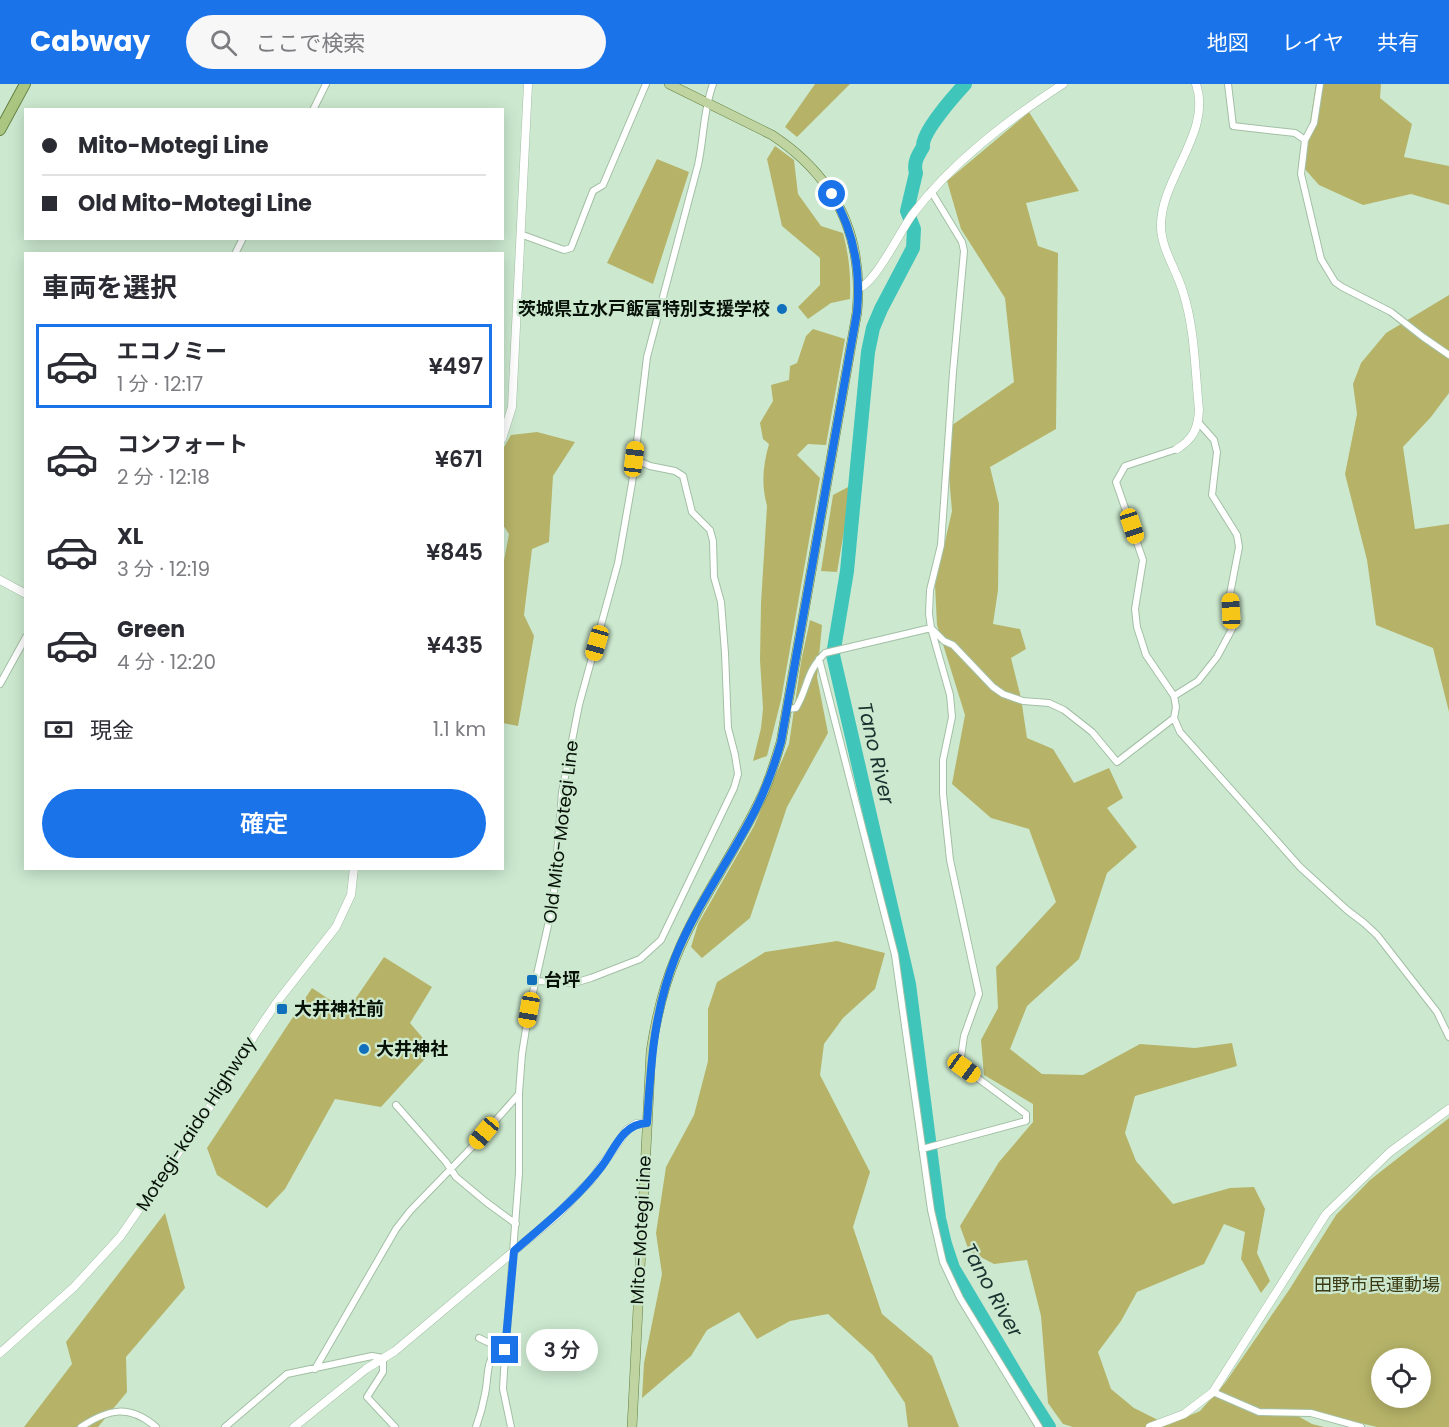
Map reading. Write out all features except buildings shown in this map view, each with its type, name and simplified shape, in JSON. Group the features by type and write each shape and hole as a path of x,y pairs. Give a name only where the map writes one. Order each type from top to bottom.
{"highway":[{"path":"0,130 25,84"}],"main road":[{"name":"Mito-Motegi Line","path":"632,1427 647,1123 654,1029 667,979 693,922 762,796 781,742 857,312 859,288 855,250 848,226 826,183 813,167 772,135 669,84"}],"street":[{"path":"314,108 327,84"},
{"path":"504,433 512,407 528,84"},
{"path":"520,234 564,250 571,248 593,191 603,185 646,84"},
{"name":"Old Mito-Motegi Line","path":"511,1427 503,1389 502,1349 516,1224 522,1054 553,903 562,792 570,747 618,563 647,357 698,165 703,142 706,103 713,84"},
{"path":"859,288 867,285 874,276 902,229 931,191 963,160 1026,108 1063,84"},
{"path":"1196,84 1199,113 1165,200 1161,228 1165,247 1183,292 1188,313 1199,410 1198,422 1193,437 1177,449 1125,466 1116,482 1143,560 1135,609 1137,627 1146,655 1174,696 1176,707 1174,718 1180,732 1300,867 1377,935 1437,1012 1449,1037"},
{"path":"1228,84 1233,126 1289,131 1305,140"},
{"path":"1320,84 1314,123 1305,140 1301,174 1324,266 1335,282 1342,287 1391,312 1423,338 1449,355"},
{"path":"924,1148 1026,1121 1026,1114 964,1068 961,1057 964,1036 979,994 950,860 943,794 943,760 952,717 950,695 929,614 930,591 941,545 952,372 964,251 962,242 931,191"},
{"path":"1174,696 1198,681 1217,657 1232,629 1230,594 1239,547 1237,535 1212,495 1217,452 1214,440 1198,422"},
{"path":"536,981 573,982 591,978 640,959 661,940 734,788 738,774 728,728 721,602 714,577 711,530 692,512 683,476 675,471 650,466 634,459"},
{"path":"0,580 24,593"},
{"path":"788,709 796,708 804,694 807,678 825,653 931,628"},
{"path":"931,628 944,641 953,645 993,687 1003,694 1023,701 1049,704 1064,710 1092,732 1117,762 1174,718"},
{"path":"0,684 24,641"},
{"path":"819,659 895,955 931,1210 943,1262 965,1306 1039,1427"},
{"name":"Motegi-kaido Highway","path":"0,1353 87,1274 126,1228 231,1076 277,1002 336,927 351,895 354,870"},
{"path":"315,1369 396,1229 519,1093"},
{"path":"396,1105 456,1178 516,1224"},
{"path":"1150,1427 1184,1414 1213,1392 1326,1214 1390,1152 1449,1109"},
{"path":"294,1427 366,1369 395,1351 571,1202 603,1165 627,1130 636,1124 647,1123"},
{"path":"479,1338 502,1349"},
{"path":"476,1427 486,1391 487,1370 493,1354 502,1349"},
{"path":"225,1427 287,1374 372,1356 383,1358"},
{"path":"383,1358 383,1372 367,1397 395,1427"},
{"path":"1213,1392 1259,1412 1311,1413 1360,1427"},
{"path":"81,1427 108,1412 125,1412 135,1415 156,1427"}],"green space":[{"path":"815,84 850,84 797,137 785,127"},
{"path":"1316,84 1381,84 1380,98 1412,124 1404,157 1449,166 1449,205 1411,194 1363,205 1319,185 1303,167"},
{"name":"田野市民運動場","path":"1029,112 1079,191 1026,203 1038,246 1058,253 1056,429 990,467 999,504 998,590 993,624 1020,629 1026,649 1011,658 1021,698 1027,738 1053,749 1074,783 1109,768 1123,798 1107,808 1137,847 1107,873 1079,959 1027,1006 1010,1049 1042,1074 1083,1075 1140,1044 1195,1048 1232,1043 1237,1066 1135,1096 1125,1133 1136,1161 1173,1204 1230,1188 1254,1187 1265,1209 1257,1253 1270,1281 1261,1293 1241,1259 1245,1232 1224,1224 1204,1264 1137,1292 1121,1321 1098,1352 1111,1389 1134,1408 1168,1425 1200,1411 1225,1383 1289,1290 1336,1215 1370,1180 1449,1118 1449,1427 1377,1427 1314,1412 1287,1410 1312,1424 1324,1427 1073,1427 1063,1424 1048,1403 1041,1316 1027,1260 994,1264 969,1251 960,1226 999,1162 1033,1122 1033,1104 984,1075 981,1040 998,1008 996,967 1056,902 1029,829 991,818 952,784 965,715 937,625 935,585 952,511 945,430 1014,382 1005,298 961,229 947,181"},
{"path":"775,146 794,160 798,194 821,226 843,233 847,250 850,299 831,303 808,319 798,307 820,285 820,258 782,226 767,159"},
{"path":"657,159 689,172 653,284 607,263"},
{"path":"1449,295 1449,393 1431,417 1403,447 1415,529 1449,524 1449,712 1433,648 1376,625 1367,560 1345,474 1357,414 1353,384 1361,363 1386,333"},
{"path":"813,329 845,339 826,445 808,444 797,455 820,478 781,700 767,756 753,761 763,709 760,660 761,603 767,506 763,475 769,444 763,439 760,423 773,401 771,385 789,380 790,366 797,363 806,336"},
{"path":"537,432 575,442 553,476 549,542 532,549 524,615 534,636 518,726 504,723 504,560 509,534 504,526 504,447 511,435"},
{"path":"852,485 837,572 821,571 833,495"},
{"path":"810,620 822,625 817,677 828,733 787,807 750,918 702,958 691,947 698,924 754,826 789,744 801,662"},
{"path":"837,941 885,953 875,989 843,1018 824,1044 820,1075 870,1172 853,1227 882,1314 932,1356 959,1427 908,1427 905,1403 873,1355 828,1314 790,1321 757,1339 739,1312 707,1330 691,1356 642,1398 644,1363 662,1274 656,1233 666,1167 694,1115 708,1061 708,1009 717,982 765,952"},
{"path":"384,957 432,987 410,1023 433,1050 381,1107 335,1099 285,1189 267,1208 217,1175 207,1148 312,988 347,1011"},
{"path":"165,1213 185,1288 126,1357 127,1392 98,1427 24,1427 72,1364 66,1342"}],"waterway":[{"name":"Tano River","path":"965,84 927,133 917,159 907,211 914,229 913,248 873,328 868,352 847,571 833,655 909,984 939,1218 945,1244 953,1268 1049,1427"}],"place":[{"name":"茨城県立水戸飯富特別支援学校","path":"782,309"},
{"name":"台坪","path":"532,980"},
{"name":"大井神社前","path":"282,1009"},
{"name":"大井神社","path":"364,1049"}],"route":[{"path":"505,1350 514,1251 571,1202 603,1165 627,1130 636,1124 647,1123 654,1029 667,979 693,922 762,796 781,742 857,312 859,279 855,250 848,226 832,194"}]}
